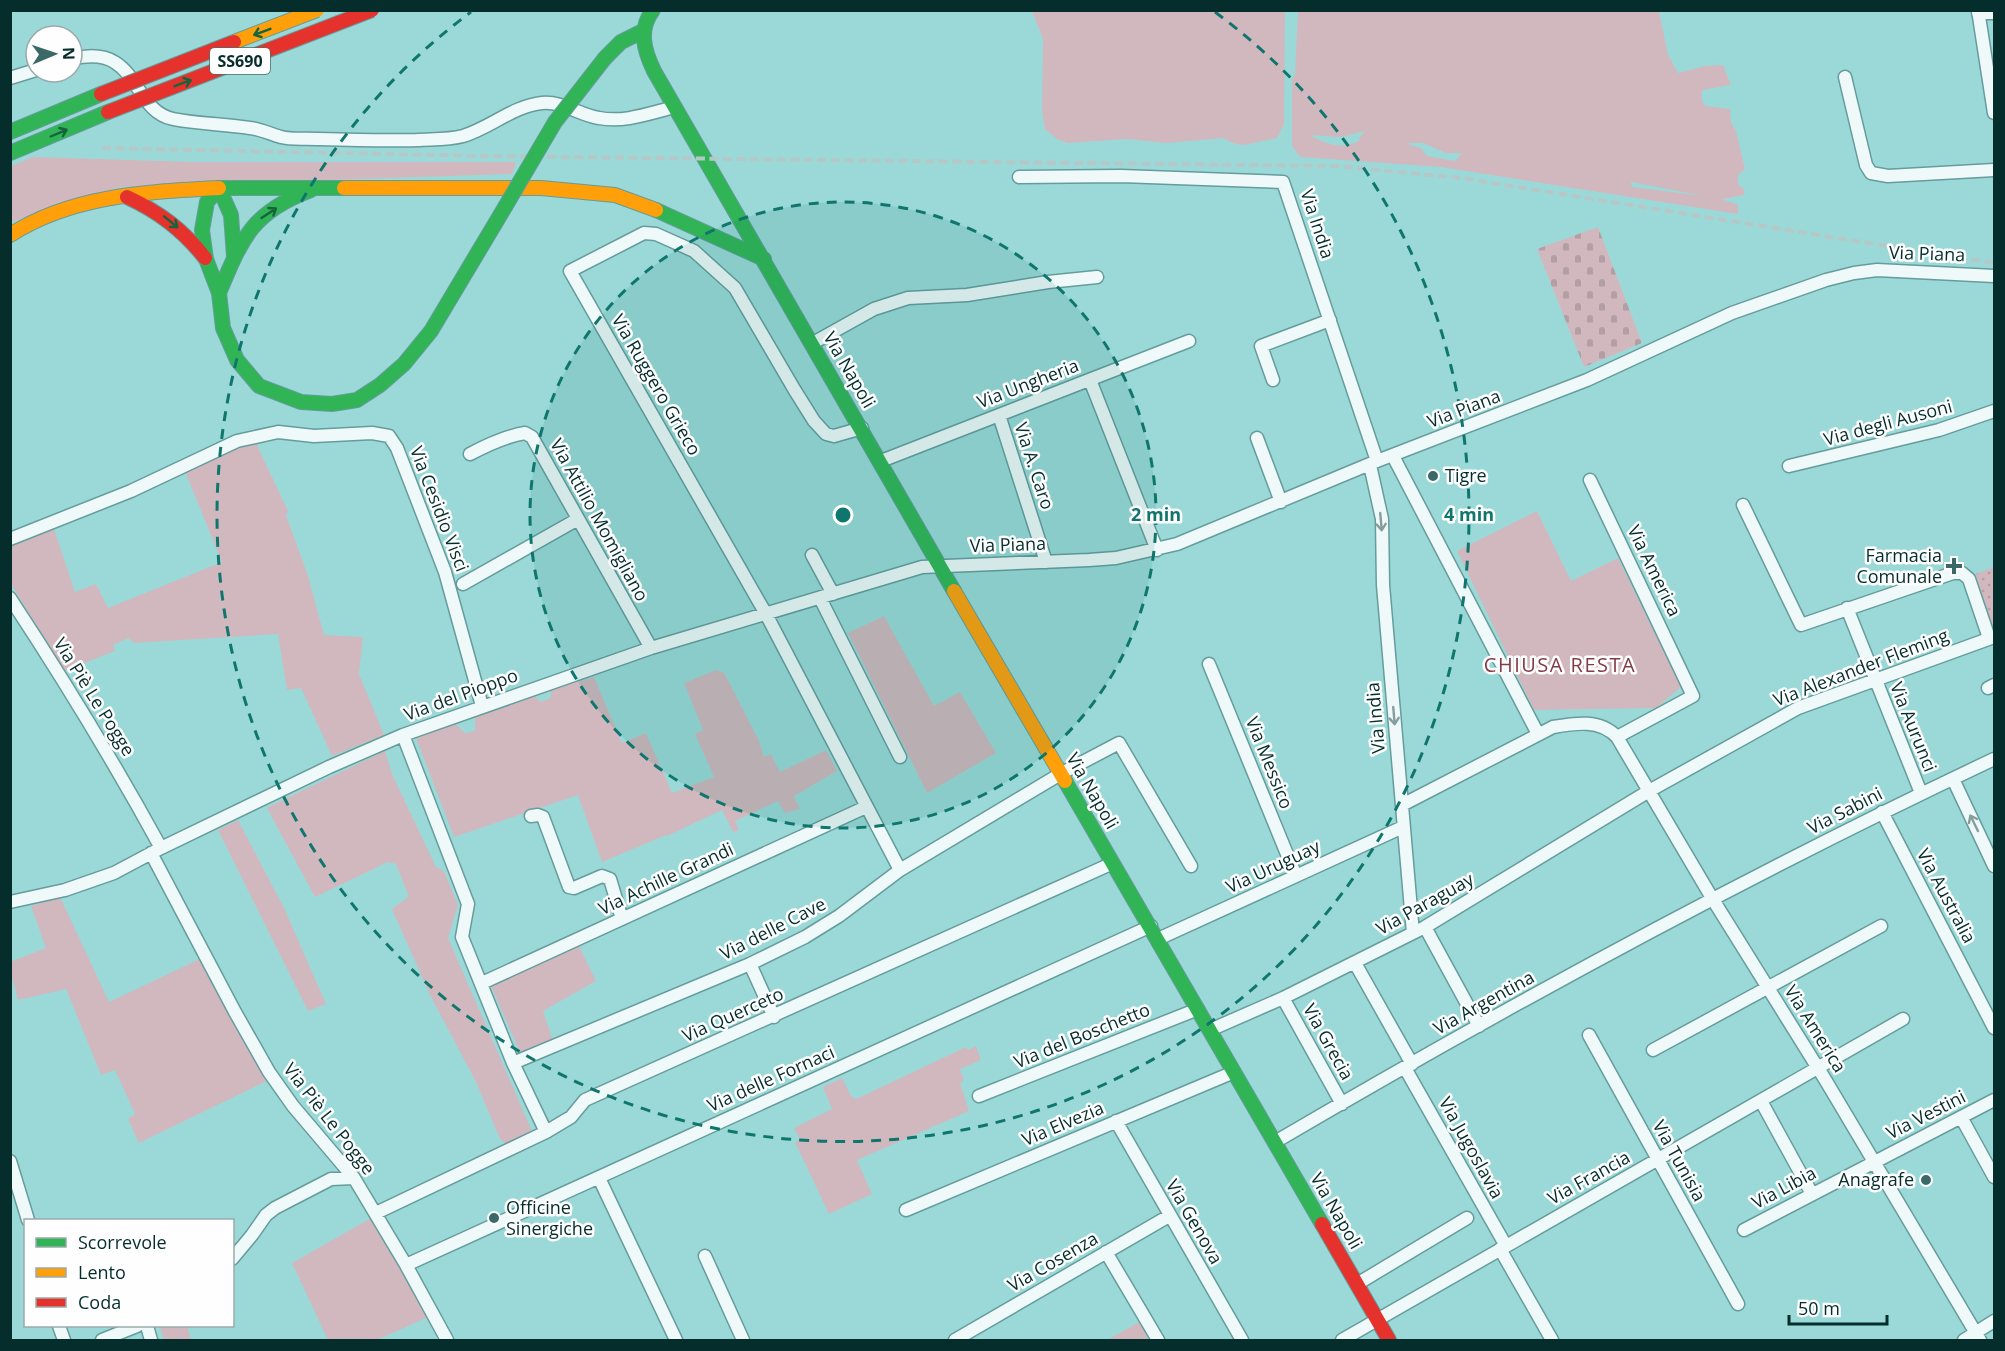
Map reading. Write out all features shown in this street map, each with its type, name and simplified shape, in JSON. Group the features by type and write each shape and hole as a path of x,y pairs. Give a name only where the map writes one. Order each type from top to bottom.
{"main road":[{"name":"SS690","path":"10,132 317,10"},
{"name":"SS690","path":"10,153 108,112 372,10"},
{"path":"219,188 207,202 202,230 206,259 219,293 223,328 237,360 259,386 301,402 332,404 357,400 380,385 404,364 430,331 555,122 605,58 621,42 643,31 653,10"},
{"name":"Via Napoli","path":"643,31 643,44 649,61 1389,1341"},
{"path":"219,293 241,242 256,221 294,196 321,187"},
{"path":"10,235 35,220 83,203 176,190 321,187 541,188 615,195 665,213 764,259"},
{"path":"219,188 231,215 234,258"},
{"path":"128,197 155,210 174,223 206,259"}],"street":[{"path":"1995,13 1978,12 1995,113"},
{"path":"84,56 100,56 122,67 154,109 171,119 254,128 281,137 370,141 447,138 463,136 527,106 543,103 562,105 598,118 614,120 631,118 675,106"},
{"path":"1845,77 1866,165 1871,173 1887,176 1995,170"},
{"name":"Via India","path":"1019,177 1121,176 1283,182 1330,320 1373,463 1382,519 1383,585 1413,933"},
{"name":"Via Ruggero Grieco","path":"862,428 834,436 826,434 814,421 794,389 735,288 694,250 656,234 644,233 570,271 766,614 900,870"},
{"name":"Via Piana","path":"940,566 1116,558 1157,550 1587,380 1732,313 1826,280 1877,270 1995,276"},
{"path":"813,344 874,309 908,298 967,295 1097,277"},
{"path":"1273,380 1261,346 1330,320"},
{"name":"Via Ungheria","path":"881,461 1189,341"},
{"path":"1090,380 1157,550"},
{"name":"Via degli Ausoni","path":"1789,466 1939,430 1995,411"},
{"name":"Via A. Caro","path":"999,415 1046,562"},
{"name":"Via Cesidio Visci","path":"10,539 131,491 237,441 253,436 278,432 314,436 372,433 389,436 397,448 445,572 482,706"},
{"name":"Via Attilio Momigliano","path":"470,454 518,434 525,433 531,436 651,648"},
{"path":"1257,438 1281,502"},
{"path":"1393,456 1538,734"},
{"name":"Via America","path":"1590,480 1693,696 1617,737 1978,1337"},
{"path":"1743,505 1801,625 1953,573 1962,573 1969,579 1992,638"},
{"path":"463,584 578,519"},
{"path":"812,555 833,594"},
{"name":"Via del Pioppo","path":"10,902 65,890 114,873 156,850 330,767 403,735 482,706 651,648 922,567 940,566"},
{"name":"Via Piè Le Pogge","path":"10,598 65,681 114,762 229,1002 269,1072 293,1106 354,1178 406,1265 447,1341"},
{"path":"820,598 900,757"},
{"name":"Via Aurunci","path":"1846,608 1921,793"},
{"name":"Via Alexander Fleming","path":"1649,791 1798,708 1992,638"},
{"name":"Via Messico","path":"1209,664 1296,876"},
{"path":"1402,805 1553,727 1574,724 1599,725 1617,737"},
{"path":"403,735 468,904 462,938 513,1063 546,1132"},
{"name":"Via delle Cave","path":"513,1063 750,964 805,937 839,916 900,870 1062,773 1119,743 1191,866"},
{"name":"Via Sabini","path":"1712,898 1882,812 1995,759"},
{"path":"1953,779 1995,866"},
{"name":"Via Paraguay","path":"1210,1030 1283,998 1425,927 1649,791"},
{"name":"Via Achille Grandi","path":"482,983 866,807"},
{"name":"Via Australia","path":"1882,812 1995,1028"},
{"path":"531,816 538,815 543,818 569,887 574,888 607,876 610,879 622,919"},
{"name":"Via Uruguay","path":"1158,939 1403,827"},
{"name":"Via Querceto","path":"376,1213 546,1132 571,1117 585,1100 1113,863"},
{"name":"Via Argentina","path":"1275,1142 1479,1026 1712,898"},
{"name":"Via delle Fornaci","path":"406,1265 1151,926"},
{"path":"1653,1050 1881,926"},
{"path":"1425,927 1479,1026"},
{"name":"Via Jugoslavia","path":"1355,963 1552,1341"},
{"path":"750,964 774,1017"},
{"name":"Via Grecia","path":"1283,998 1342,1104"},
{"name":"Via del Boschetto","path":"979,1096 1198,1010"},
{"name":"Via Francia","path":"1341,1341 1903,1019"},
{"name":"Via Tunisia","path":"1588,1035 1738,1304"},
{"name":"Via Elvezia","path":"906,1210 1234,1072"},
{"name":"Via Vestini","path":"1874,1162 1995,1100"},
{"path":"1761,1101 1812,1194"},
{"path":"1961,1117 1995,1177"},
{"name":"Via Genova","path":"1116,1121 1242,1341"},
{"path":"10,1161 27,1219"},
{"name":"Via Libia","path":"1744,1230 1874,1162"},
{"path":"234,1257 266,1215 275,1208 331,1179 354,1178"},
{"path":"599,1178 676,1341"},
{"name":"Via Cosenza","path":"955,1341 1169,1216"},
{"path":"1357,1284 1467,1218"},
{"path":"1106,1252 1158,1341"},
{"path":"705,1256 743,1341"},
{"path":"1964,1341 1978,1337 1995,1321"},
{"path":"102,1341 135,1327"}],"green space":[{"path":"1032,11 1285,11 1284,124 1277,138 1244,145 1223,138 1167,143 1127,139 1068,143 1057,139 1045,129 1042,110 1043,39"},
{"path":"1298,11 1659,11 1668,55 1678,73 1705,66 1723,65 1731,85 1702,90 1702,101 1705,106 1730,109 1731,123 1736,131 1745,169 1738,175 1738,184 1744,190 1744,195 1722,199 1738,205 1738,214 1441,167 1300,157 1292,146 1292,79 1295,75","holes":["1365,131 1359,138 1360,140 1347,145 1329,144 1310,135 1341,137","1423,143 1446,153 1462,153 1455,161 1427,156 1421,148 1407,144","1631,182 1704,196 1632,187"]},
{"path":"33,157 194,162 516,162 512,174 120,187 11,222 11,166"},
{"path":"1598,227 1642,343 1584,367 1537,249"},
{"path":"255,441 288,511 286,515 308,576 324,635 363,637 359,674 384,735 332,756 301,688 287,690 278,634 134,643 129,638 113,645 115,651 64,671 11,584 11,545 53,526 75,592 96,584 108,608 222,562 184,469 241,443"},
{"path":"1537,511 1571,581 1618,558 1681,687 1656,708 1534,710 1457,551"},
{"path":"1994,567 1994,629 1992,629 1973,575"},
{"path":"884,616 934,706 960,692 996,753 927,793 848,633"},
{"path":"716,670 724,673 728,680 759,741 764,757 771,754 780,772 826,750 837,771 794,796 800,809 785,813 778,801 735,821 739,830 733,832 722,810 667,836 602,862 578,795 454,837 416,738 456,724 465,733 475,731 475,717 535,696 540,702 551,698 551,690 594,677 622,743 646,733 672,793 714,777 695,734 703,730 684,683"},
{"path":"385,751 392,774 436,867 444,871 458,905 448,938 531,1129 530,1134 507,1145 500,1139 476,1082 430,995 392,909 407,898 408,894 396,864 388,862 315,897 268,810 268,807"},
{"path":"238,820 285,910 326,1004 308,1011 218,830"},
{"path":"60,897 109,1002 202,958 267,1081 139,1143 128,1119 135,1114 115,1070 101,1075 66,989 18,1000 10,962 46,948 31,906"},
{"path":"579,946 596,981 543,1011 553,1041 520,1052 491,986"},
{"path":"976,1046 981,1060 960,1069 964,1081 960,1083 969,1111 857,1160 872,1194 829,1214 795,1142 800,1140 794,1128 832,1109 823,1087 842,1078 851,1096 856,1099 966,1047 968,1050"},
{"path":"373,1217 428,1317 377,1340 328,1340 292,1263"},
{"path":"1139,1322 1149,1340 1107,1340"},
{"path":"160,1327 187,1327 191,1340 164,1340"}],"railway":[{"path":"102,148 483,156 1337,166 1461,178 1994,263"}],"traffic: fast":[{"path":"653,10 645,25 644,40 654,71 954,591"},
{"path":"605,58 621,42 643,31"},
{"path":"505,207 555,122 605,58"},
{"path":"10,132 101,94"},
{"path":"10,153 108,112"},
{"path":"219,188 231,215 234,256"},
{"path":"344,188 219,188 207,202 202,230 206,259 219,293 223,328 237,360 259,386 301,402 332,404 357,400 380,385 404,364 431,331 505,207"},
{"path":"219,293 235,257 252,229 275,208 311,190"},
{"path":"656,210 764,259"},
{"path":"1065,781 1322,1224"}],"traffic: slow":[{"path":"234,42 317,10"},
{"path":"10,235 59,211 84,204 138,194 219,188"},
{"path":"344,188 541,188 615,195 656,210"},
{"path":"954,591 1065,781"}],"traffic: jam":[{"path":"108,112 372,10"},
{"path":"101,94 234,42"},
{"path":"127,197 170,223 205,258"},
{"path":"1322,1224 1389,1340"}],"place":[{"name":"Tigre","path":"1433,476"},
{"name":"Farmacia Comunale","path":"1954,566"},
{"name":"Anagrafe","path":"1926,1180"},
{"name":"Officine Sinergiche","path":"494,1218"}],"district":[{"name":"CHIUSA RESTA","path":"1560,665"}]}
